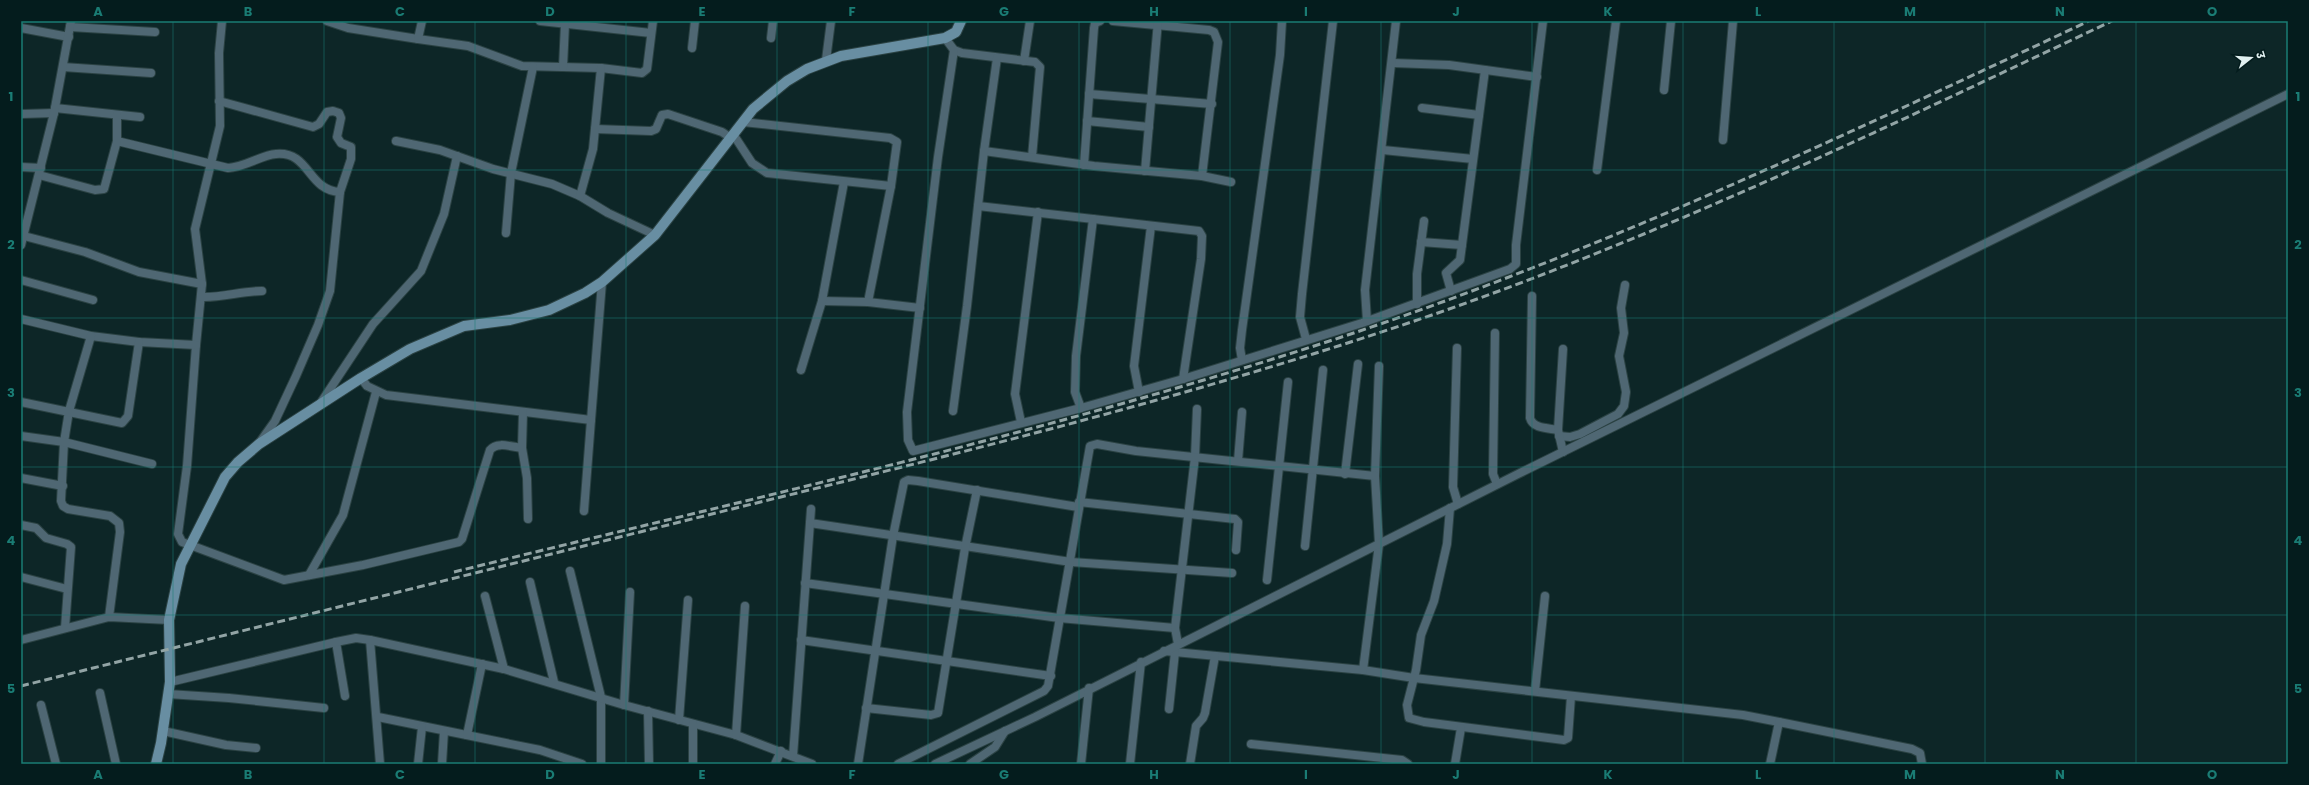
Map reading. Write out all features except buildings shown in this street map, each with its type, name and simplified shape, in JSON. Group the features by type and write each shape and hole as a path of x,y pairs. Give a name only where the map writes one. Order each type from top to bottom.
{"street":[{"path":"222,21 219,101 220,126 194,229 202,284 187,466 178,534 182,542 276,578 291,580 309,575 363,565 459,542 462,538 490,450 493,446 500,445 522,448"},
{"path":"327,21 348,28 468,46 511,63 533,67 601,68 644,72 647,67 653,21"},
{"path":"418,39 422,21"},
{"path":"540,21 651,33"},
{"path":"692,48 695,21"},
{"path":"771,38 773,21"},
{"path":"826,60 831,21"},
{"path":"156,764 163,731 170,682 169,620 181,564 225,477 238,462 259,444 361,378 410,349 450,330 464,326 510,320 549,310 585,293 602,282 655,235 753,109 787,81 826,60 945,38 956,32 961,21"},
{"path":"1024,61 1030,21"},
{"path":"1084,164 1094,28 1095,23 1100,21"},
{"path":"1113,21 1158,23 1209,30 1216,35 1218,42 1212,104 1202,176"},
{"path":"1242,360 1240,348 1242,330 1280,55 1282,21"},
{"path":"1306,339 1300,317 1301,300 1333,21"},
{"path":"1367,321 1365,290 1383,150 1393,63 1396,21"},
{"path":"954,50 938,157 907,412 910,450 920,450 1021,422 1081,408 1183,379 1367,321 1510,269 1516,264 1543,21"},
{"path":"1597,170 1616,21"},
{"path":"1664,90 1671,21"},
{"path":"1723,140 1733,21"},
{"path":"1145,171 1158,23"},
{"path":"21,245 54,111 69,37 70,24 155,32"},
{"path":"563,67 565,24"},
{"path":"21,28 69,37"},
{"path":"945,38 954,50 962,53 1035,62 1041,69 1032,157"},
{"path":"953,411 984,151 997,58"},
{"path":"1393,63 1449,66 1537,77"},
{"path":"63,66 151,74"},
{"path":"506,233 511,173 533,67"},
{"path":"580,196 592,149 601,68"},
{"path":"1451,291 1446,273 1459,263 1485,70"},
{"path":"1089,94 1212,104"},
{"path":"1560,442 2288,94"},
{"path":"219,101 313,127 319,124 328,111 339,113 341,116 337,137 341,143 350,145 351,149 351,159 340,192 330,291 318,325 275,421 259,444"},
{"path":"1422,108 1479,115"},
{"path":"21,114 54,111 140,117"},
{"path":"595,129 651,131 656,129 662,115 668,114 732,136 752,162 767,173 891,186"},
{"path":"21,167 40,171 95,190 102,190 105,187 117,141 117,115"},
{"path":"1087,121 1149,127"},
{"path":"742,122 894,139 897,146 891,186 868,302"},
{"path":"117,141 228,168 236,168 276,154 285,155 303,164 325,189 340,192"},
{"path":"396,141 440,150 493,169 544,182 580,196 608,213 655,235"},
{"path":"1383,150 1473,159"},
{"path":"984,151 1145,171 1202,176 1231,182"},
{"path":"319,405 373,324 421,271 444,214 457,156"},
{"path":"802,370 822,301 844,182"},
{"path":"978,206 1194,230 1199,232 1202,236 1201,259 1183,379"},
{"path":"1021,422 1016,394 1038,212"},
{"path":"1081,408 1075,392 1076,356 1093,219"},
{"path":"1417,304 1417,274 1424,221"},
{"path":"1139,392 1134,366 1151,226"},
{"path":"24,236 84,252 139,272 202,284"},
{"path":"1421,242 1462,245"},
{"path":"21,280 93,300"},
{"path":"584,511 602,282"},
{"path":"935,764 1163,651 1378,539 1450,508 1456,500 1497,483 1560,442 1580,434 1618,414 1624,406 1626,392 1619,356 1624,333 1621,308 1625,285"},
{"path":"201,297 220,298 245,291 262,291"},
{"path":"1532,296 1530,418 1532,424 1560,442"},
{"path":"822,301 868,302 920,308"},
{"path":"21,319 91,336 139,342 196,345"},
{"path":"1495,333 1493,474 1497,483"},
{"path":"91,336 69,411 64,442 63,486 61,501 63,506 110,516 119,523 120,532 109,617"},
{"path":"21,402 69,411 119,423 125,422 128,416 139,342"},
{"path":"1456,500 1457,348"},
{"path":"1560,442 1563,349"},
{"path":"1345,474 1358,364"},
{"path":"1363,670 1378,539 1375,476 1379,366"},
{"path":"1305,546 1314,471 1323,370"},
{"path":"361,378 366,386 386,396 592,420"},
{"path":"1267,580 1288,382"},
{"path":"309,575 343,515 376,392"},
{"path":"1178,642 1175,630 1195,457 1197,409"},
{"path":"523,412 522,448 527,478 528,520"},
{"path":"1238,461 1242,412"},
{"path":"21,436 64,442 152,464"},
{"path":"898,764 1044,691 1048,686 1051,676 1059,618 1071,562 1088,448 1092,444 1314,471 1375,476"},
{"path":"21,478 63,486"},
{"path":"858,764 893,536 902,485 905,481 910,480 1079,504 1235,520 1238,522 1236,550"},
{"path":"866,708 936,714 939,709 976,490"},
{"path":"1450,508 1447,544 1434,601 1424,624 1414,678 1407,705 1409,718 1413,720 1461,728 1566,740 1571,696"},
{"path":"793,756 811,509"},
{"path":"810,523 965,548 1071,562 1232,573"},
{"path":"21,525 36,528 48,539 69,545 71,549 65,628"},
{"path":"570,571 601,697 601,764"},
{"path":"21,577 67,589"},
{"path":"530,582 554,682"},
{"path":"805,583 1059,618 1175,630"},
{"path":"624,705 630,592"},
{"path":"485,596 504,669"},
{"path":"1535,692 1545,596"},
{"path":"679,720 688,600"},
{"path":"736,735 745,606"},
{"path":"21,640 109,617 169,620"},
{"path":"170,682 356,638 482,664 554,682 648,712 736,735 812,764"},
{"path":"370,640 378,717 380,764"},
{"path":"801,640 875,652 1051,676"},
{"path":"336,642 345,696"},
{"path":"1163,651 1363,670 1414,678 1535,692 1683,707 1779,722 1912,749 1920,752 1922,764"},
{"path":"1169,709 1175,652"},
{"path":"1190,764 1196,726 1202,720 1205,713 1215,656"},
{"path":"1130,764 1140,662"},
{"path":"467,735 482,664"},
{"path":"1080,764 1089,688"},
{"path":"100,693 116,764"},
{"path":"168,694 229,698 324,708"},
{"path":"40,705 56,764"},
{"path":"648,712 649,764"},
{"path":"378,717 540,750 582,764"},
{"path":"1770,764 1779,722"},
{"path":"693,724 693,764"},
{"path":"418,764 422,727"},
{"path":"1456,764 1461,728"},
{"path":"970,764 995,747 1006,730"},
{"path":"163,731 226,745 256,748"},
{"path":"442,764 444,731"},
{"path":"1251,744 1402,760 1408,764"},
{"path":"775,764 781,751"}],"railway":[{"path":"454,572 884,467 992,439 1205,380 1311,347 1510,277 1608,237 1802,154 2089,21"},
{"path":"21,686 1001,442 1175,395 1347,343 1432,315 1606,250 1861,139 2112,21"}]}
